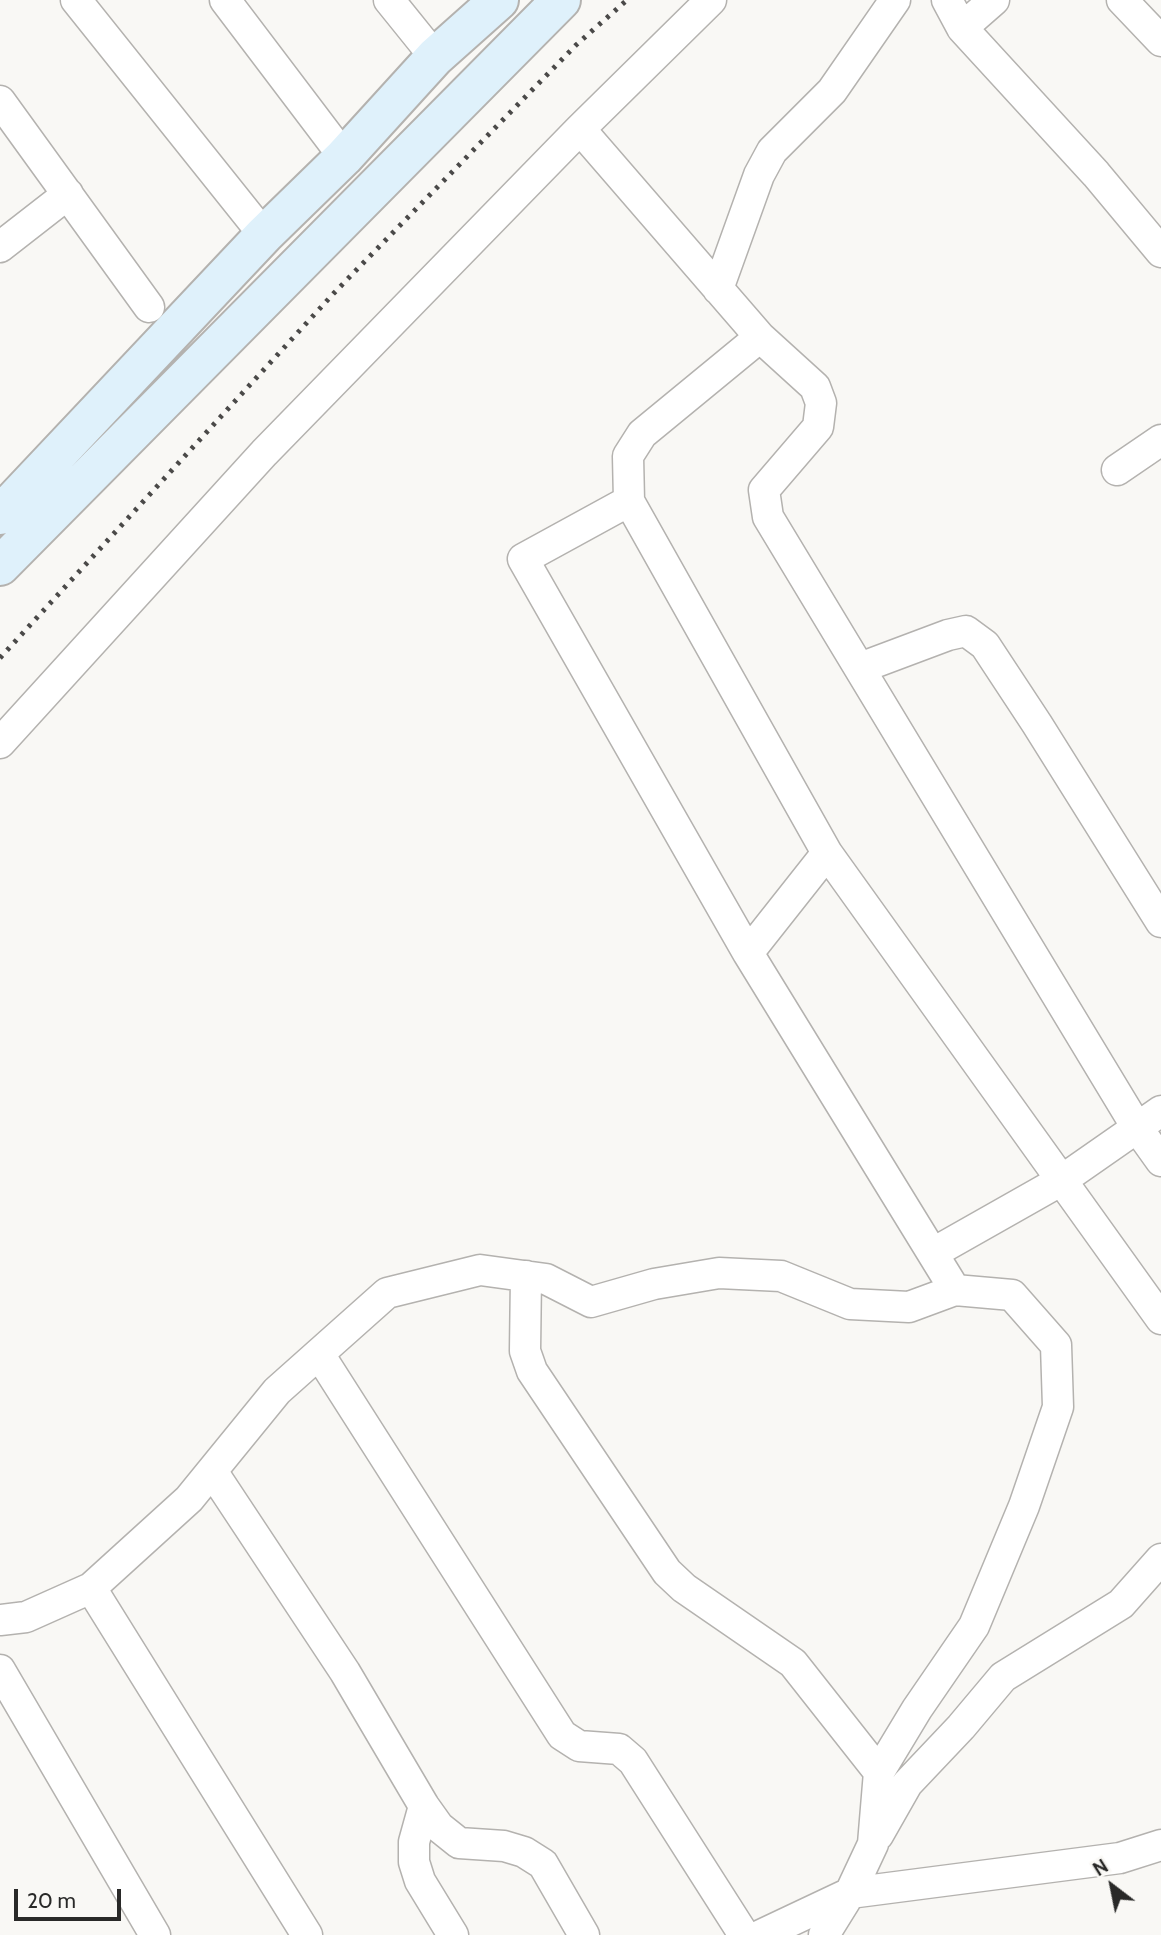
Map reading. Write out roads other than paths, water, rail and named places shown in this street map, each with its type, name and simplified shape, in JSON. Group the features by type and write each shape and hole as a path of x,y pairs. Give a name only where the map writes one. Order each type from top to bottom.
{"street":[{"path":"76,0 264,235"},
{"path":"225,0 344,157"},
{"path":"389,0 435,57"},
{"path":"0,515 264,235 344,157 435,57 499,0"},
{"path":"0,566 561,0"},
{"path":"0,743 264,453 580,129 711,0"},
{"path":"718,289 759,175 772,150 832,91 895,0"},
{"path":"947,0 962,28 1096,174 1161,252"},
{"path":"962,28 994,0"},
{"path":"1122,0 1161,41"},
{"path":"0,101 149,307"},
{"path":"580,129 760,337 815,387 821,403 818,427 764,490 768,517 1136,1126 1161,1161"},
{"path":"0,247 68,194"},
{"path":"760,337 642,434 628,456 629,501 827,853 1161,1319"},
{"path":"1116,470 1161,440"},
{"path":"629,501 523,559 748,953 955,1290"},
{"path":"860,668 948,635 966,631 985,645 1161,922"},
{"path":"748,953 827,853"},
{"path":"933,1254 1062,1180 1161,1111"},
{"path":"0,1620 26,1617 91,1588 189,1499 277,1391 387,1293 480,1270 546,1279 591,1302 654,1284 719,1273 781,1276 850,1304 909,1307 955,1290 1013,1295 1056,1345 1058,1407 1024,1506 974,1626 917,1709 879,1772 873,1844"},
{"path":"526,1276 525,1351 532,1371 667,1572 684,1588 793,1663 879,1772"},
{"path":"319,1354 562,1735 579,1746 619,1749 633,1761 744,1935"},
{"path":"212,1471 345,1672 439,1827 459,1843 504,1846 524,1852 543,1864 583,1935"},
{"path":"824,1935 850,1893 873,1844 907,1784 961,1727 1003,1677 1121,1604 1161,1559"},
{"path":"91,1588 307,1935"},
{"path":"0,1670 155,1935"},
{"path":"424,1806 414,1842 414,1862 420,1881 453,1935"},
{"path":"761,1935 850,1893 1120,1858 1161,1845"}],"railway":[{"path":"0,658 334,293 576,45 627,0"}]}
